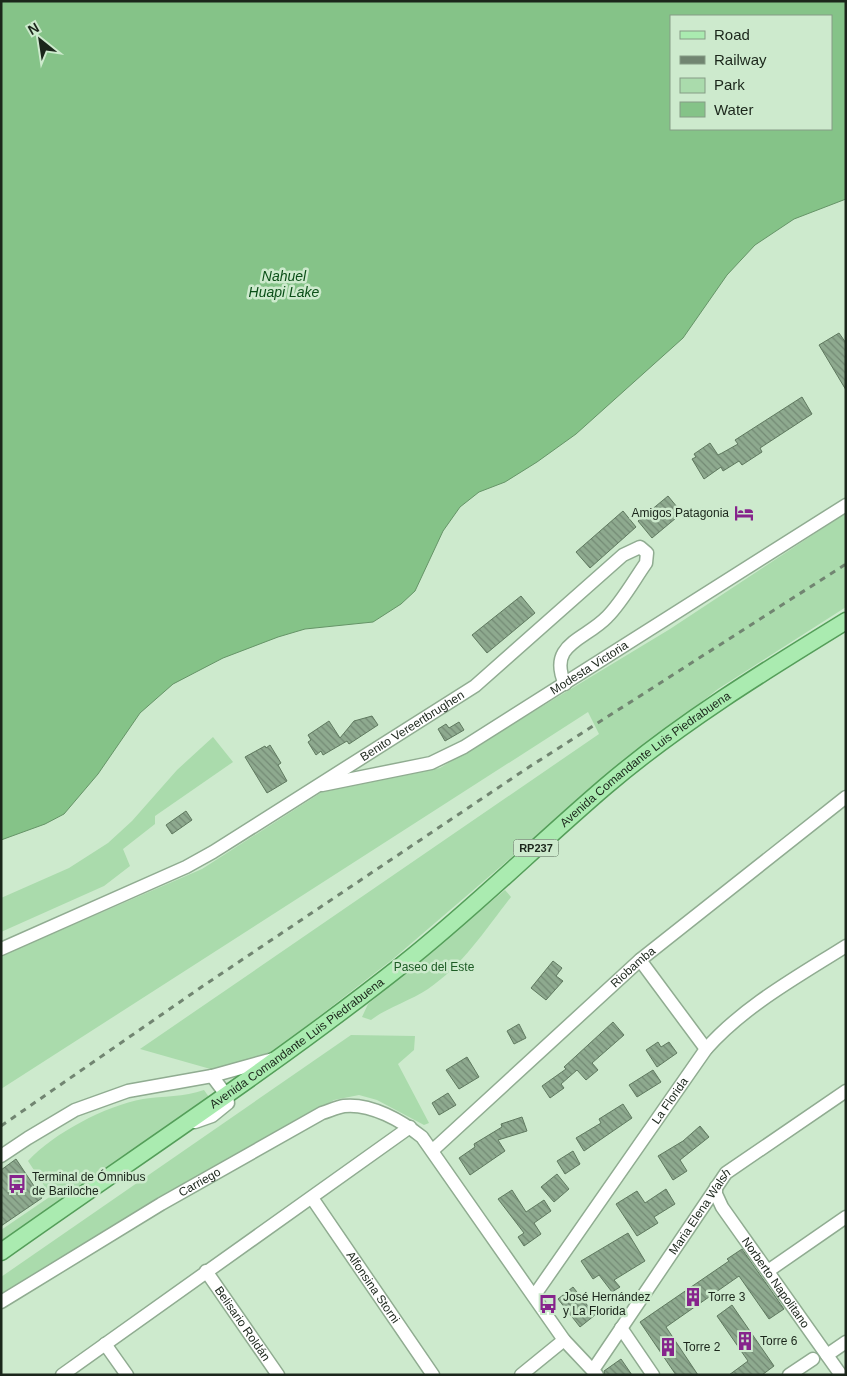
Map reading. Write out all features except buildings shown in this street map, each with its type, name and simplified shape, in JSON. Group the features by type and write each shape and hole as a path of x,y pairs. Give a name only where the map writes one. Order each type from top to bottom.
{"main road":[{"name":"Avenida Comandante Luis Piedrabuena","path":"1,1252 174,1130 227,1096 406,963 607,785 666,738 717,702 846,620"}],"street":[{"name":"Modesta Victoria","path":"314,787 431,763 464,747 846,505"},
{"name":"Benito Vereertbrughen","path":"1,949 186,867 213,852 475,686 623,555 640,547 647,553 646,563 608,616 564,650 559,660 558,670 565,684"},
{"name":"Riobamba","path":"432,1150 640,960 846,797"},
{"name":"La Florida","path":"534,1296 706,1049 722,1031 765,998 846,946"},
{"path":"640,960 706,1049"},
{"path":"1,1156 75,1110 128,1090 212,1076 281,1057"},
{"path":"212,1076 227,1096"},
{"name":"Maria Elena Walsh","path":"595,1372 621,1328 726,1173 846,1091"},
{"name":"Carriego","path":"1,1302 161,1204 322,1113 345,1106 373,1110 410,1127 422,1137 564,1340 595,1372"},
{"path":"62,1375 410,1127"},
{"name":"Norberto Napolitano","path":"716,1187 716,1194 722,1207 841,1375"},
{"name":"Alfonsina Storni","path":"312,1198 434,1375"},
{"path":"768,1271 846,1217"},
{"name":"Belisario Roldán","path":"206,1272 278,1375"},
{"path":"621,1328 653,1375"},
{"path":"521,1375 532,1370 564,1340"},
{"path":"827,1355 846,1342"},
{"path":"105,1344 127,1375"},
{"path":"789,1375 813,1359"}],"green space":[{"path":"846,513 846,607 718,689 591,789 393,959 273,1052 214,1070 140,1049 599,734 588,712 1,1089 1,956 202,869 322,792 440,768 670,629"},
{"path":"213,737 233,762 155,816 155,824 123,849 130,866 104,886 1,932 1,898 69,868 108,843 132,821 177,770"},
{"name":"Paseo del Este","path":"505,890 511,897 463,958 440,980 428,989 371,1020 362,1017 368,1004"},
{"path":"351,1035 415,1036 414,1050 398,1064 429,1123 424,1125 377,1100 359,1095 334,1100 175,1189 1,1297 1,1277"},
{"path":"204,1090 209,1097 1,1242 1,1230 51,1196 28,1161 52,1140 97,1114 128,1103"}],"water":[{"name":"Nahuel Huapi Lake","path":"1,1 846,1 846,199 794,219 755,245 727,275 683,338 576,434 537,462 505,482 479,492 460,507 443,531 415,591 401,604 373,622 305,629 278,637 223,658 173,684 140,713 98,774 64,814 45,824 1,840"}],"railway":[{"path":"1,1126 200,988 529,767 846,564"}],"place":[{"name":"Amigos Patagonia","path":"744,513"},
{"name":"Terminal de Ómnibus de Bariloche","path":"17,1184"},
{"name":"Torre 3","path":"693,1297"},
{"name":"José Hernández y La Florida","path":"548,1304"},
{"name":"Torre 6","path":"745,1341"},
{"name":"Torre 2","path":"668,1347"}]}
